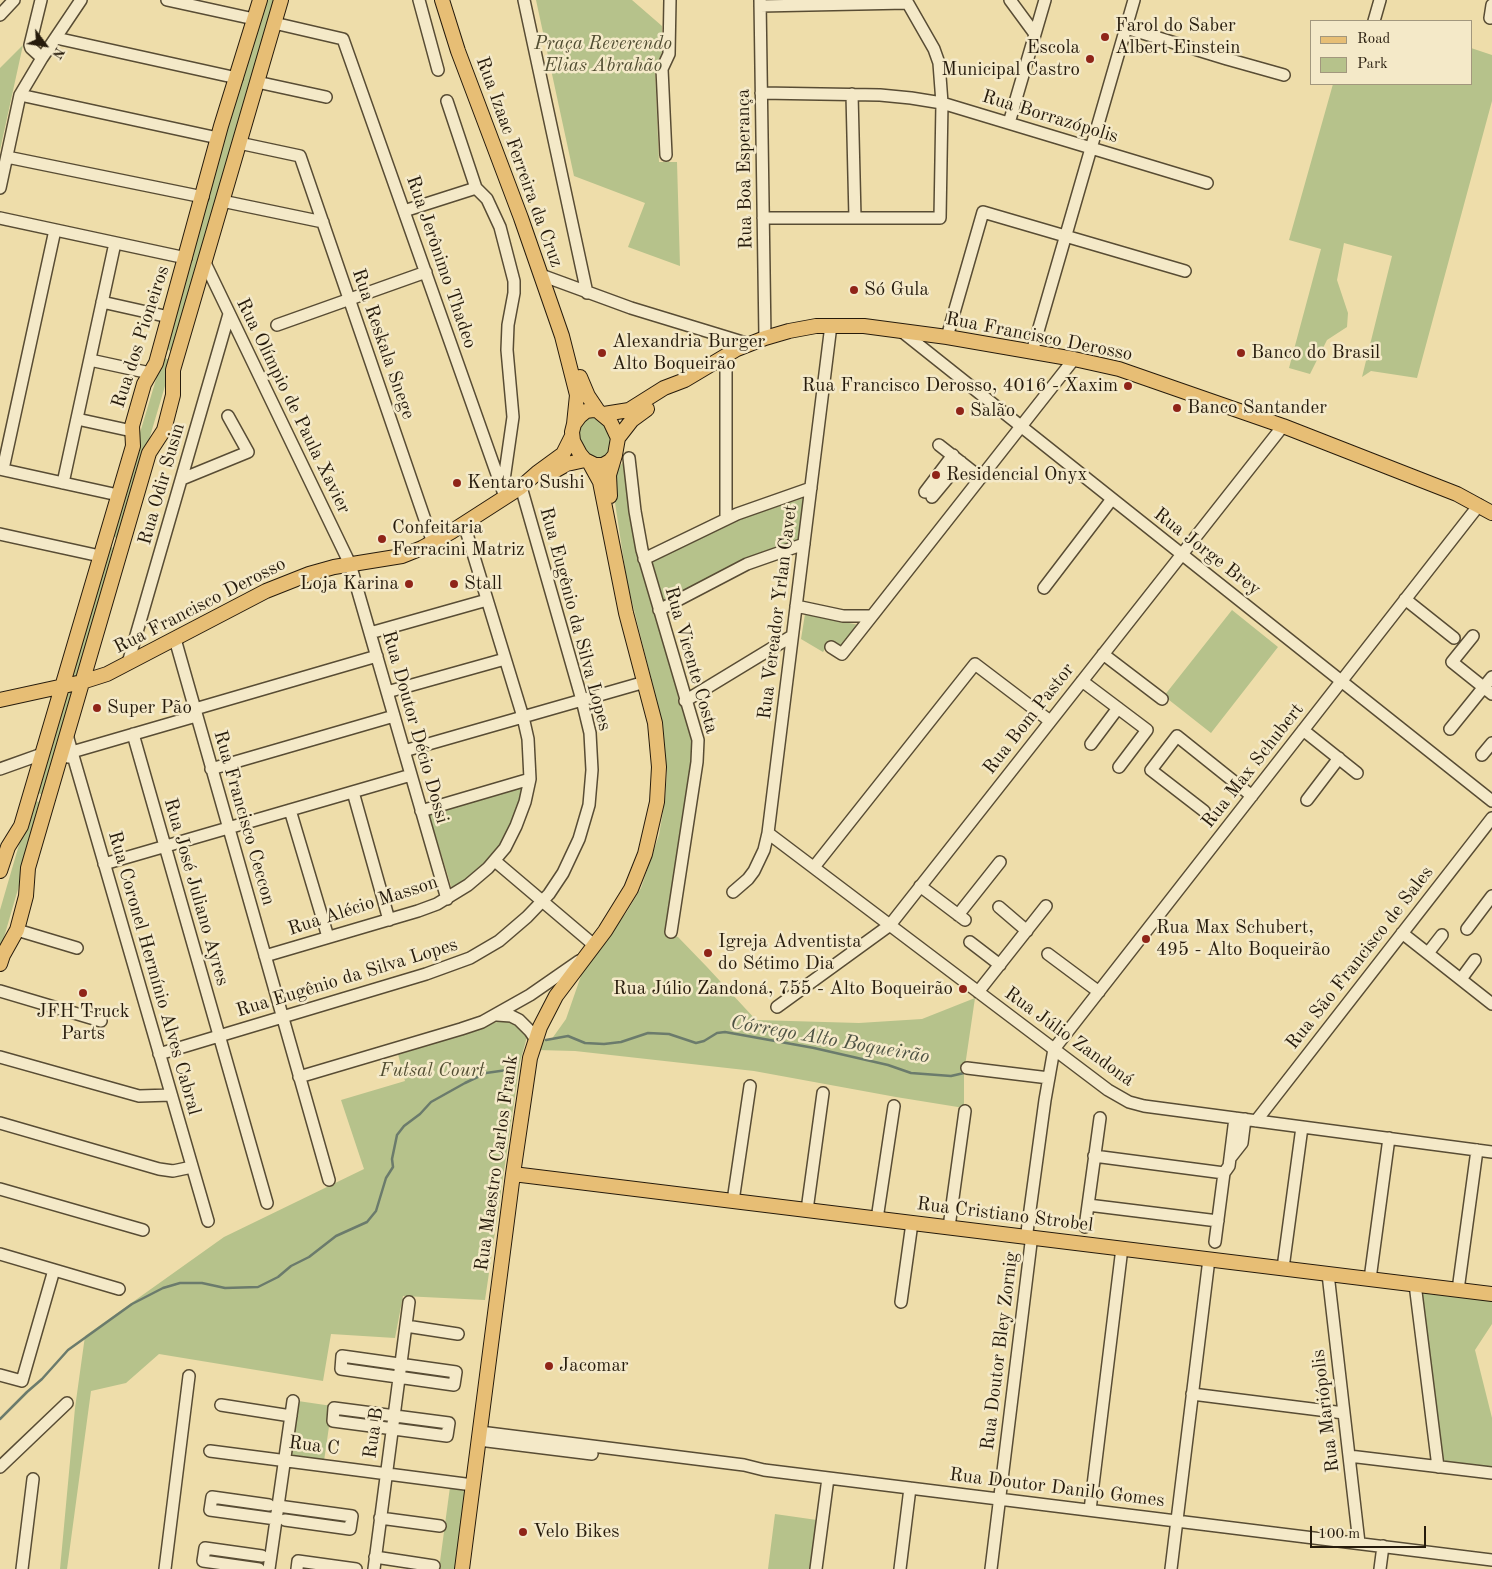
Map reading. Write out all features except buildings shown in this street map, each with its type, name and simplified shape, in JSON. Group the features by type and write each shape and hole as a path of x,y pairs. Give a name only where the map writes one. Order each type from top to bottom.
{"main road":[{"name":"Rua dos Pioneiros","path":"0,871 8,847 20,826 31,791 132,446 132,431 144,384 156,363 218,138 260,0"},
{"name":"Rua dos Pioneiros","path":"0,964 17,930 26,896 28,868 149,453 161,437 168,415 174,391 173,370 281,0"},
{"name":"Rua Izaac Ferreira da Cruz","path":"442,0 468,80 518,210 562,336 576,389 573,430"},
{"name":"Rua Francisco Derosso","path":"601,413 629,410 664,388 685,380 749,344 801,328 831,325 900,330 1074,359 1119,369 1283,426 1447,490 1479,505 1492,514"},
{"name":"Rua Izaac Ferreira da Cruz","path":"562,336 588,396 601,413"},
{"path":"161,346 163,351 167,353 179,350"},
{"name":"Rua Francisco Derosso","path":"618,438 632,420 668,395 685,380"},
{"path":"593,410 601,413 610,421 618,438 615,455 610,461 603,465 595,465 587,461 576,448 573,430 580,416 586,411 593,410"},
{"name":"Rua Francisco Derosso","path":"521,487 563,454 573,430"},
{"name":"Rua Maestro Carlos Frank","path":"615,455 609,482 616,559"},
{"name":"Rua Francisco Derosso","path":"0,700 82,682 107,674 281,584 309,574 350,564 402,556 433,543 464,524 504,493 541,479 563,466 587,461"},
{"name":"Rua Maestro Carlos Frank","path":"462,1569 526,1077 544,1018 556,996 616,915 631,889 645,854 655,818 659,785 659,752 655,723 626,613 600,482 587,461"},
{"path":"104,542 112,540 121,550"},
{"path":"31,791 36,797 41,799 49,797"},
{"name":"Rua Cristiano Strobel","path":"513,1174 1492,1294"}],"street":[{"path":"0,15 14,0"},
{"path":"40,0 30,48 42,58"},
{"path":"0,188 20,95 81,0"},
{"path":"167,0 254,19"},
{"path":"419,0 438,70"},
{"path":"524,0 587,293"},
{"path":"666,155 662,69 669,54 670,0"},
{"path":"1010,0 1035,34"},
{"path":"1009,123 1045,0"},
{"path":"1032,352 1134,0"},
{"path":"1374,20 1380,0"},
{"path":"760,3 906,2 937,56 942,103 940,218 763,218"},
{"name":"Rua Boa Esperança","path":"760,3 765,338"},
{"path":"1490,18 1492,5"},
{"name":"Rua Jerônimo Thadeo","path":"274,24 343,39 504,493"},
{"path":"1126,28 1284,75"},
{"path":"56,38 237,78"},
{"path":"257,82 326,97"},
{"name":"Rua Borrazópolis","path":"761,93 898,96 942,103 1207,183"},
{"path":"852,94 855,218"},
{"path":"20,95 218,138"},
{"path":"447,101 476,188 487,199 500,227 515,288 508,325 507,350 513,417 504,493"},
{"name":"Rua Reskala Snege","path":"240,143 300,156 433,543"},
{"path":"7,157 202,197"},
{"path":"404,210 476,188"},
{"path":"222,201 323,222"},
{"path":"947,337 983,212 1185,271"},
{"path":"0,218 186,258"},
{"path":"55,230 2,469 118,495"},
{"path":"63,482 115,243"},
{"name":"Rua Olímpio de Paula Xavier","path":"205,263 350,564"},
{"path":"278,325 426,272"},
{"path":"541,275 587,293 670,321 749,344"},
{"path":"102,302 169,317"},
{"name":"Rua Odir Susin","path":"128,663 229,314"},
{"name":"Rua Vereador Yrlan Cavet","path":"733,892 754,871 764,850 768,833 831,325"},
{"name":"Rua Jorge Brey","path":"900,330 1492,801"},
{"path":"726,356 726,519"},
{"path":"831,647 842,654 1074,359"},
{"path":"90,360 150,373"},
{"path":"182,479 248,452 228,416"},
{"path":"77,419 132,431"},
{"name":"Rua Bom Pastor","path":"777,1007 890,925 1283,426"},
{"path":"939,445 981,478"},
{"name":"Rua Vicente Costa","path":"629,458 635,511 644,558 685,701 696,732 698,750 671,932"},
{"path":"928,494 957,459"},
{"name":"Rua Eugênio da Silva Lopes","path":"159,1054 456,964 478,954 499,941 542,902 554,886 571,858 590,805 592,751 587,717 521,487"},
{"path":"644,558 726,519 811,488"},
{"path":"1044,588 1112,499"},
{"name":"Rua Max Schubert","path":"1054,1049 1479,505"},
{"name":"Rua Alécio Masson","path":"265,956 423,910 446,899 480,876 495,861 516,826 525,802 530,779 530,752 523,717 464,524"},
{"path":"0,534 100,556"},
{"path":"659,610 747,564 804,544"},
{"name":"Rua Doutor Décio Dossi","path":"350,564 446,899"},
{"path":"370,634 487,600"},
{"path":"1405,600 1454,638"},
{"path":"796,606 843,616 872,616"},
{"path":"685,701 792,636"},
{"path":"1473,636 1452,662 1488,690"},
{"name":"Rua Francisco Ceccon","path":"174,639 329,1180"},
{"path":"1103,654 1162,699"},
{"path":"55,775 72,752 377,656"},
{"path":"387,692 505,658"},
{"path":"814,868 975,664 1050,721"},
{"path":"1450,728 1488,690 1492,676"},
{"path":"1082,681 1147,730 1119,767"},
{"path":"404,751 645,682"},
{"path":"1090,744 1118,708"},
{"path":"212,769 394,716"},
{"path":"1303,730 1357,773"},
{"name":"Rua José Juliano Ayres","path":"133,734 267,1203"},
{"name":"Rua Coronel Hermínio Alves Cabral","path":"67,735 208,1221"},
{"path":"1204,811 1151,770 1177,736 1252,796"},
{"path":"1482,755 1492,742"},
{"path":"0,769 42,754"},
{"path":"1307,800 1339,758"},
{"path":"18,762 36,774"},
{"path":"104,864 411,776"},
{"path":"421,811 530,779"},
{"path":"353,792 389,920"},
{"path":"290,810 328,938"},
{"name":"Rua São Francisco de Sales","path":"1246,1119 1402,933 1492,818"},
{"name":"Rua Júlio Zandoná","path":"768,833 1114,1095 1129,1102 1144,1106 1492,1152"},
{"path":"495,861 594,945"},
{"path":"920,886 962,917 1000,862"},
{"path":"1466,930 1492,896"},
{"path":"978,992 1046,906"},
{"path":"998,908 1027,931"},
{"path":"17,930 78,948"},
{"path":"1402,933 1492,1004"},
{"path":"1428,953 1442,935"},
{"path":"970,942 1000,964"},
{"path":"1048,954 1099,992"},
{"path":"299,1076 461,1029 495,1016 582,960"},
{"path":"1461,979 1475,960"},
{"path":"0,991 101,1022"},
{"path":"495,1016 505,1015 519,1020 536,1040"},
{"name":"Rua Doutor Bley Zornig","path":"991,1569 1031,1243 1027,1232 1048,1078 1054,1049"},
{"path":"0,1057 139,1096 171,1095"},
{"path":"967,1068 1048,1078"},
{"path":"733,1201 750,1086"},
{"path":"806,1210 823,1093"},
{"path":"877,1219 894,1106"},
{"path":"949,1227 965,1111"},
{"path":"1084,1226 1100,1118"},
{"path":"1215,1242 1224,1173 1228,1169 1231,1157 1242,1143 1246,1119"},
{"path":"0,1123 159,1169 173,1171 192,1167"},
{"path":"1283,1268 1302,1127"},
{"path":"1370,1279 1389,1138"},
{"path":"1458,1290 1477,1150"},
{"path":"1094,1156 1224,1173"},
{"path":"0,1189 143,1230"},
{"path":"1088,1205 1218,1221"},
{"path":"901,1302 912,1223"},
{"path":"1090,1510 1122,1248"},
{"path":"0,1254 120,1289"},
{"path":"1171,1569 1209,1259"},
{"path":"0,1375 22,1381 54,1270"},
{"name":"Rua Mariópolis","path":"1328,1274 1359,1543"},
{"path":"1415,1284 1438,1467"},
{"name":"Rua B","path":"374,1569 409,1302"},
{"path":"406,1326 458,1334"},
{"path":"342,1356 456,1372 454,1385 399,1377 341,1368 342,1356"},
{"path":"165,1569 189,1376"},
{"path":"1192,1394 1344,1413"},
{"path":"269,1569 281,1519 279,1506 293,1401"},
{"path":"0,1467 67,1403"},
{"path":"221,1405 290,1416"},
{"path":"334,1408 408,1418 449,1424 447,1436 332,1421 334,1408"},
{"path":"408,1418 418,1432"},
{"name":"Rua Doutor Danilo Gomes","path":"480,1436 612,1456 618,1449 744,1465 764,1470 1492,1560"},
{"name":"Rua C","path":"210,1451 473,1485"},
{"path":"1349,1456 1492,1473"},
{"path":"816,1569 828,1478"},
{"path":"22,1569 33,1479"},
{"path":"900,1569 910,1488"},
{"path":"212,1497 253,1502 352,1516 350,1529 210,1510 212,1497"},
{"path":"253,1502 263,1517"},
{"path":"279,1506 302,1522"},
{"path":"380,1518 440,1526"},
{"path":"1380,1569 1383,1546"},
{"path":"256,1569 203,1561 205,1548 262,1556"},
{"path":"245,1553 256,1569"},
{"path":"375,1557 434,1566"},
{"path":"296,1569 298,1561 350,1569"}],"green space":[{"path":"265,0 275,0 175,351 170,351 167,348 222,144"},
{"name":"Praça Reverendo Elias Abrahão","path":"536,0 632,0 662,26 662,52 655,69 659,162 677,162 680,266 628,247 645,203 574,176"},
{"path":"23,45 0,150 0,68"},
{"path":"1472,48 1492,55 1492,101 1417,378 1371,371 1362,377 1392,256 1344,243 1337,280 1348,313 1347,327 1327,340 1310,374 1289,368 1321,249 1289,240 1333,85 1472,85"},
{"path":"163,356 167,359 173,359 119,541 115,537 109,536"},
{"path":"591,415 603,419 614,443 604,460 593,460 579,446 579,422"},
{"path":"624,461 641,569 693,739 693,753 673,898 665,934 678,937 756,1020 859,1023 922,1019 975,998 964,1073 964,1108 754,1071 575,1051 537,1050 539,1039 551,1040 566,1019 583,970 626,913 641,888 659,835 665,800 667,772 661,718 627,582 614,496 616,471"},
{"path":"807,497 802,539 662,604 649,560 728,523"},
{"path":"110,546 113,548 80,676 68,677"},
{"path":"1232,610 1278,647 1211,733 1164,696"},
{"path":"805,614 859,625 842,646 830,642 823,652 801,639"},
{"path":"77,689 44,794 40,794 38,792 64,693"},
{"path":"525,786 521,802 508,832 493,856 468,879 452,889 429,815"},
{"path":"32,800 43,803 0,951 0,910"},
{"name":"Futsal Court","path":"503,1020 516,1025 527,1037 520,1062 485,1300 403,1296 395,1338 331,1334 323,1381 159,1354 126,1383 91,1391 67,1569 60,1569 75,1408 85,1336 224,1237 364,1169 341,1100 405,1081 398,1054"},
{"path":"1419,1293 1492,1301 1492,1324 1475,1350 1492,1418 1492,1467 1442,1461"},
{"path":"298,1401 332,1406 324,1461 290,1456"},
{"path":"450,1487 465,1489 455,1569 439,1569"},
{"path":"775,1514 817,1520 810,1569 768,1569"}],"waterway":[{"name":"Córrego Alto Boqueirão","path":"546,1040 568,1036 585,1043 604,1044 621,1042 648,1033 669,1034 696,1043 704,1041 717,1033 725,1032 814,1048 888,1065 911,1073 951,1076 964,1073"},
{"name":"Córrego Alto Boqueirão","path":"0,1419 42,1379 68,1350 132,1304 163,1288 180,1283 202,1283 225,1288 258,1287 278,1277 291,1266 309,1257 336,1236 367,1222 376,1211 386,1178 393,1167 392,1159 397,1135 404,1126 420,1114 431,1102 465,1083 486,1073 507,1070"}],"place":[{"name":"Farol do Saber Albert Einstein","path":"1105,37"},
{"name":"Escola Municipal Castro","path":"1090,59"},
{"name":"Só Gula","path":"854,290"},
{"name":"Alexandria Burger Alto Boqueirão","path":"602,353"},
{"name":"Banco do Brasil","path":"1241,353"},
{"name":"Rua Francisco Derosso, 4016 - Xaxim","path":"1128,386"},
{"name":"Banco Santander","path":"1177,408"},
{"name":"Salão","path":"960,411"},
{"name":"Residencial Onyx","path":"936,475"},
{"name":"Kentaro Sushi","path":"457,483"},
{"name":"Confeitaria Ferracini Matriz","path":"382,539"},
{"name":"Loja Karina","path":"409,584"},
{"name":"Stall","path":"454,584"},
{"name":"Super Pão","path":"97,708"},
{"name":"Rua Max Schubert, 495 - Alto Boqueirão","path":"1146,939"},
{"name":"Igreja Adventista do Sétimo Dia","path":"708,953"},
{"name":"Rua Júlio Zandoná, 755 - Alto Boqueirão","path":"963,989"},
{"name":"JFH Truck Parts","path":"83,993"},
{"name":"Jacomar","path":"549,1366"},
{"name":"Velo Bikes","path":"523,1532"}]}
